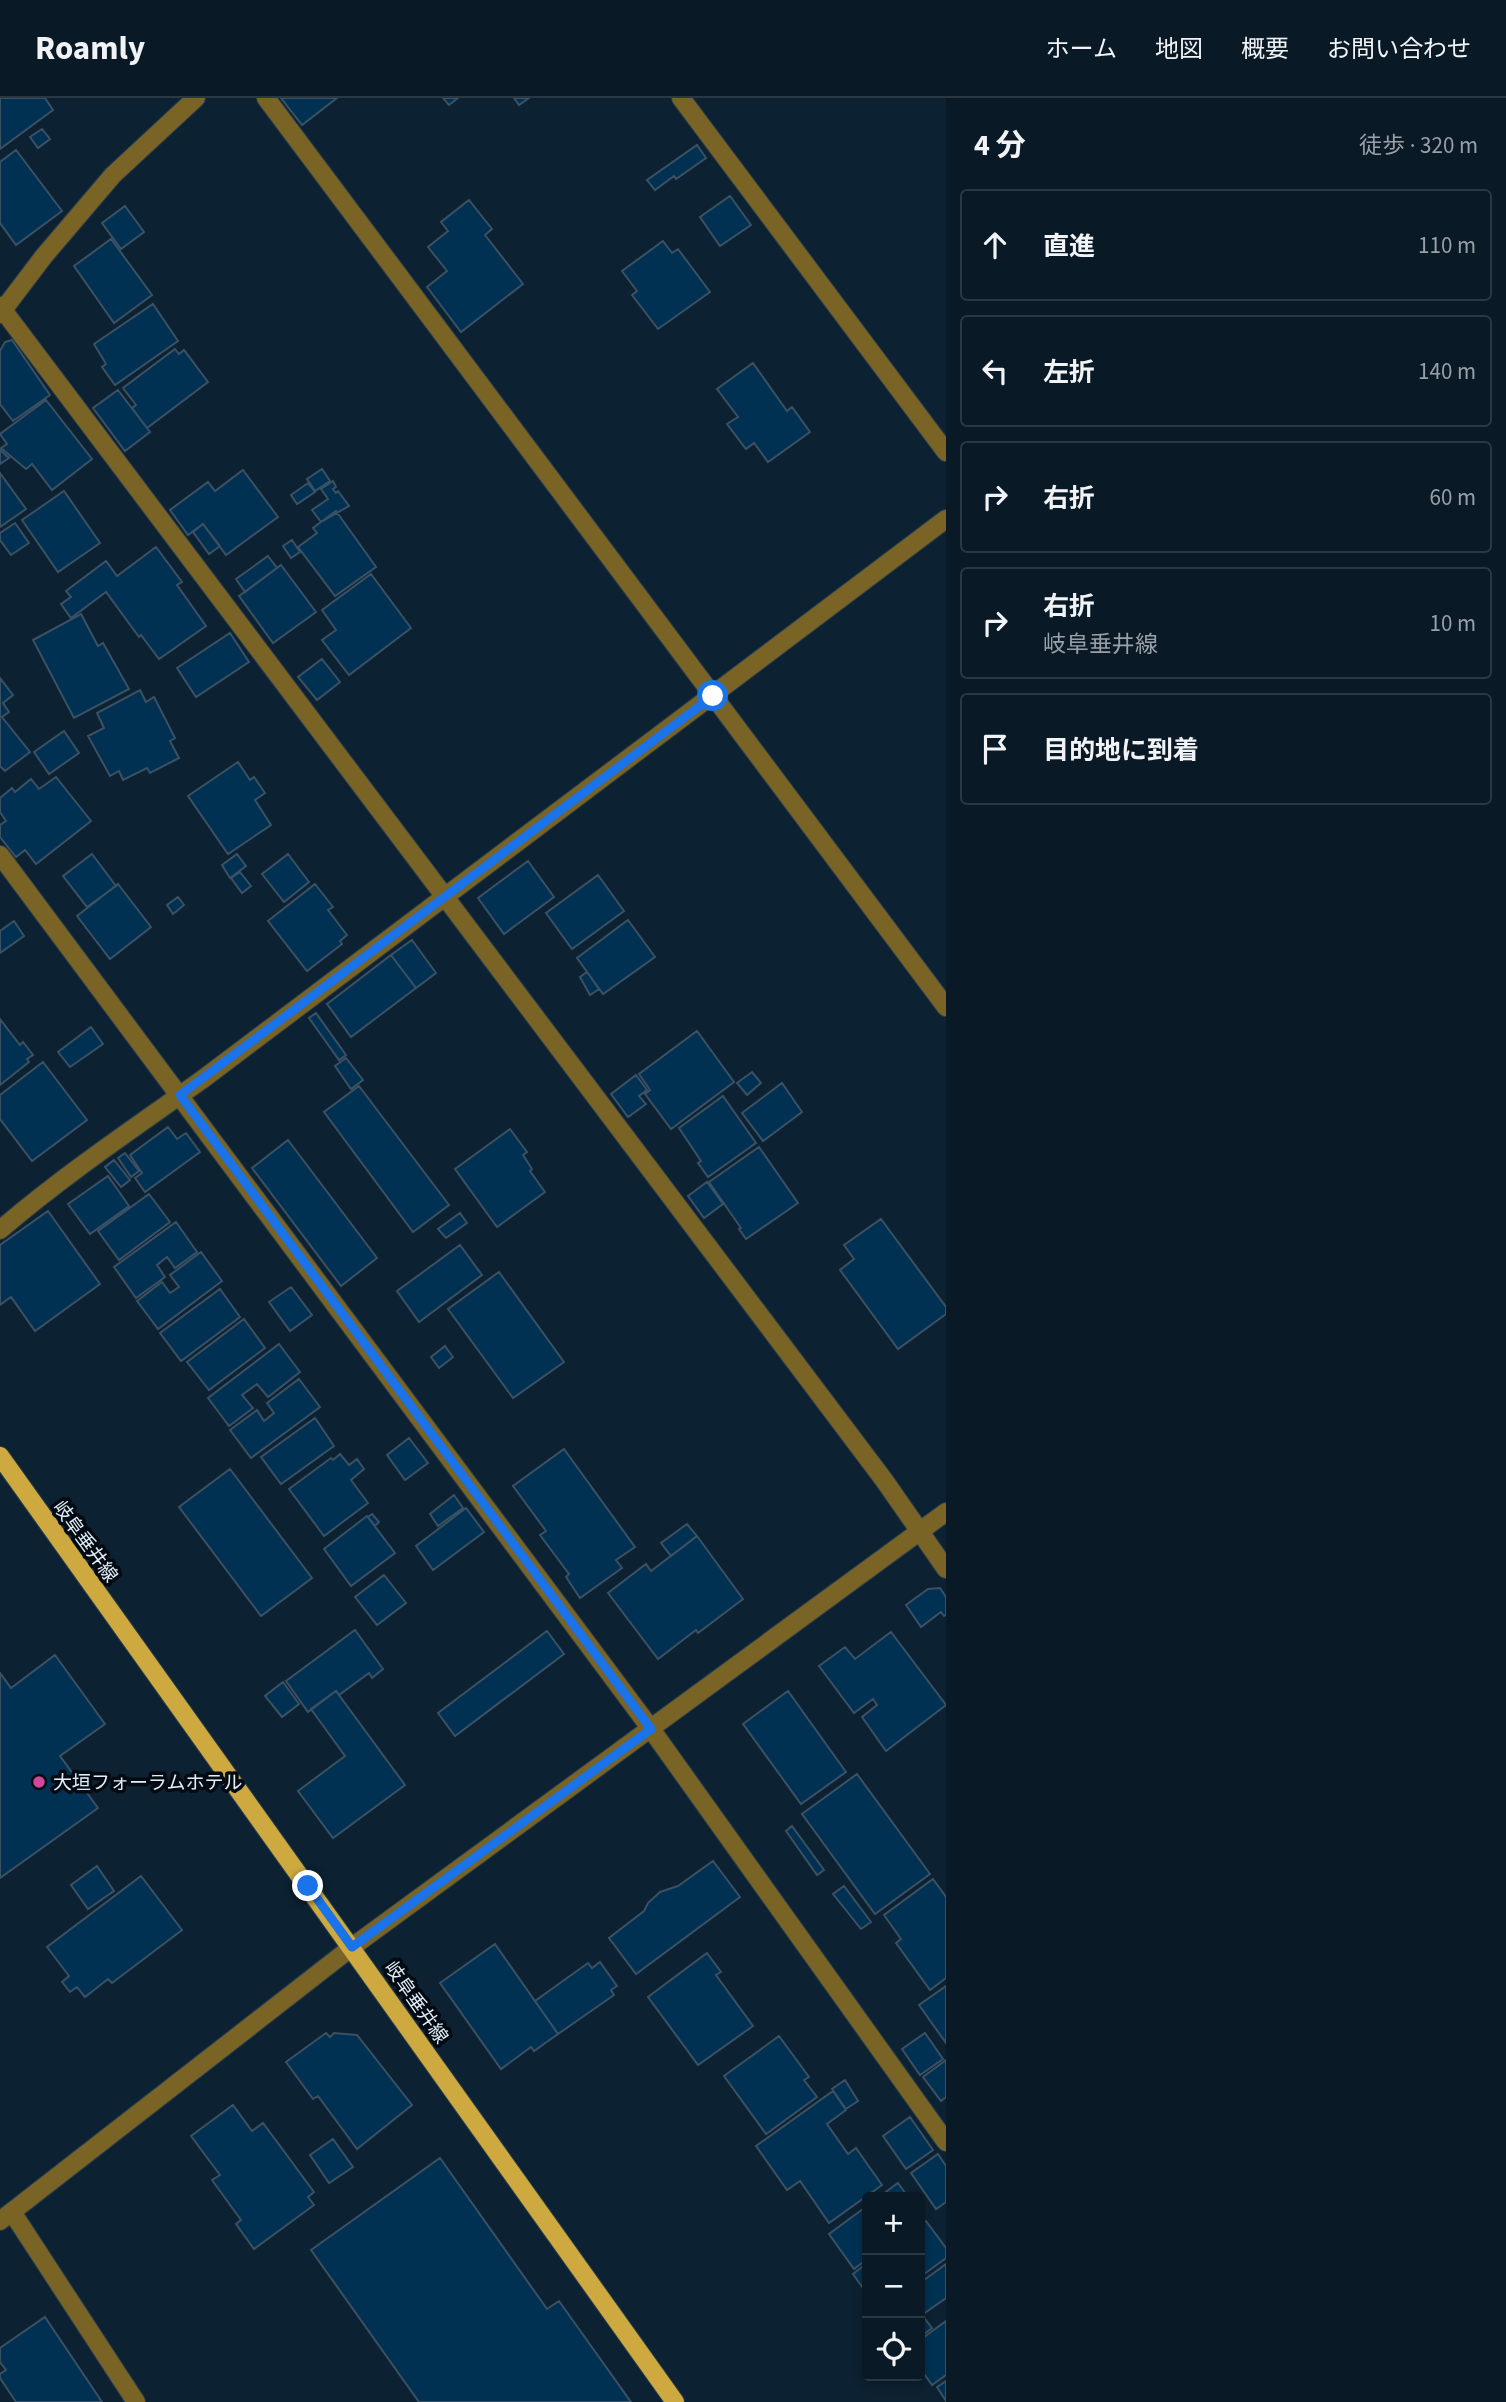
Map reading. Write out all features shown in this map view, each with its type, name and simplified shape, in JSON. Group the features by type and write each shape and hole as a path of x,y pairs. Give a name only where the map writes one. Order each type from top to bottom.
{"main road":[{"name":"岐阜垂井線","path":"0,1456 676,2402"}],"street":[{"path":"196,98 113,175 1,310 868,1458 946,1569"},
{"path":"267,98 946,1007"},
{"path":"681,98 946,452"},
{"path":"0,1230 162,1106 446,898 946,519"},
{"path":"0,855 651,1729 946,2142"},
{"path":"136,2402 6,2217 352,1947 946,1512"}],"building":[{"path":"0,98 45,98 53,110 0,149"},
{"path":"281,98 337,98 302,125"},
{"path":"443,98 458,98 449,105"},
{"path":"514,98 529,98 519,105"},
{"path":"42,129 50,139 38,148 30,137"},
{"path":"697,145 706,158 655,190 647,180"},
{"path":"16,150 62,211 16,245 0,223 0,162"},
{"path":"730,196 751,225 720,246 700,217"},
{"path":"469,200 492,229 485,235 523,284 461,332 427,287 447,271 428,247 448,231 441,222"},
{"path":"125,206 144,232 121,249 102,223"},
{"path":"111,239 152,295 114,323 74,266"},
{"path":"663,241 672,253 678,249 710,292 658,329 632,295 637,291 622,271"},
{"path":"153,304 178,341 115,385 102,367 106,364 94,344"},
{"path":"12,340 50,395 13,421 0,404 0,351 5,342"},
{"path":"175,349 179,354 184,350 208,382 147,428 132,408 136,405 123,388"},
{"path":"753,363 787,411 792,407 810,432 768,462 754,443 746,449 727,424 738,417 717,389"},
{"path":"118,390 150,432 125,451 93,408"},
{"path":"46,400 92,459 52,490 32,464 26,469 1,448 7,444 0,434"},
{"path":"0,450 9,458 0,464"},
{"path":"322,469 330,481 315,491 307,479"},
{"path":"243,470 278,517 226,555 203,524 188,535 170,510 208,482 215,491"},
{"path":"0,473 26,509 0,527"},
{"path":"333,481 336,487 333,489 336,493 338,491 349,506 321,522 312,510 328,499 321,489"},
{"path":"308,483 315,492 297,504 291,495"},
{"path":"64,491 100,543 58,572 22,520"},
{"path":"336,511 376,567 335,596 298,547 317,533 313,528"},
{"path":"15,523 29,543 11,555 0,540 0,533"},
{"path":"203,524 220,546 209,554 193,532"},
{"path":"292,540 300,552 291,558 283,546"},
{"path":"156,547 182,582 177,585 206,626 159,659 106,592 71,618 61,604 71,597 66,591 106,561 117,576"},
{"path":"268,556 277,568 245,592 236,579"},
{"path":"281,565 316,612 273,643 239,596"},
{"path":"371,574 411,628 349,675 322,640 336,630 322,610"},
{"path":"81,614 98,646 103,643 129,689 74,718 33,640"},
{"path":"230,633 249,662 196,697 177,668"},
{"path":"322,659 340,682 317,700 298,677"},
{"path":"0,678 13,695 3,703 9,712 2,717 30,752 5,771 0,766"},
{"path":"140,690 146,702 154,697 175,738 170,741 179,758 150,773 147,768 123,780 119,771 110,776 88,736 104,728 97,713"},
{"path":"64,731 79,753 49,774 34,752"},
{"path":"238,762 250,780 254,777 265,793 255,800 271,825 228,854 188,796"},
{"path":"56,777 91,821 36,864 25,850 16,857 0,837 0,825 6,821 0,812 0,798 12,788 15,792 31,779 39,789"},
{"path":"92,854 116,886 87,907 63,876"},
{"path":"237,854 246,866 230,878 222,865"},
{"path":"288,854 309,882 284,902 262,874"},
{"path":"528,861 554,897 504,934 478,898"},
{"path":"240,872 251,886 242,893 231,878"},
{"path":"598,875 624,911 572,949 546,913"},
{"path":"118,884 151,927 110,959 77,916"},
{"path":"315,884 333,907 328,910 347,935 340,941 342,944 307,971 268,921"},
{"path":"178,897 184,905 173,914 167,905"},
{"path":"628,920 655,957 603,994 577,958"},
{"path":"14,921 24,936 0,953 0,931"},
{"path":"412,940 436,973 416,988 391,955"},
{"path":"391,955 416,988 351,1037 327,1004"},
{"path":"587,972 599,989 590,995 580,977"},
{"path":"316,1013 346,1055 339,1060 309,1018"},
{"path":"0,1019 20,1045 23,1042 33,1055 27,1059 29,1062 0,1085"},
{"path":"91,1027 103,1044 70,1067 58,1052"},
{"path":"697,1031 734,1082 671,1129 645,1094 650,1090 639,1074"},
{"path":"346,1058 363,1080 351,1089 335,1066"},
{"path":"43,1062 87,1120 32,1161 0,1119 0,1095"},
{"path":"752,1072 761,1083 747,1095 737,1083"},
{"path":"636,1075 647,1090 639,1096 646,1104 628,1117 611,1094"},
{"path":"782,1083 802,1112 763,1141 742,1113"},
{"path":"359,1086 449,1205 413,1232 324,1112"},
{"path":"723,1096 756,1143 708,1177 698,1163 701,1161 679,1128"},
{"path":"168,1127 177,1139 186,1133 200,1152 145,1192 135,1178 142,1173 130,1155"},
{"path":"510,1129 527,1152 523,1155 532,1169 530,1171 545,1192 497,1227 455,1169"},
{"path":"288,1140 377,1258 341,1286 252,1168"},
{"path":"759,1147 798,1203 746,1239 709,1182"},
{"path":"125,1153 139,1171 131,1177 118,1158"},
{"path":"114,1160 130,1180 121,1187 105,1167"},
{"path":"108,1176 129,1206 90,1234 68,1204"},
{"path":"707,1182 723,1204 704,1218 688,1196"},
{"path":"149,1194 170,1222 119,1260 98,1231"},
{"path":"48,1211 100,1284 35,1331 11,1297 0,1305 0,1245"},
{"path":"460,1213 467,1223 446,1238 438,1229"},
{"path":"881,1219 946,1307 946,1314 898,1349 840,1270 854,1259 844,1245"},
{"path":"176,1222 197,1252 175,1268 167,1257 157,1265 165,1277 136,1298 114,1267"},
{"path":"460,1245 482,1275 419,1322 397,1291"},
{"path":"201,1252 222,1281 158,1329 137,1301 162,1282 170,1293 179,1287 170,1275"},
{"path":"499,1272 564,1362 513,1398 448,1309"},
{"path":"291,1287 312,1315 290,1331 269,1302"},
{"path":"220,1289 240,1317 181,1361 160,1333"},
{"path":"244,1319 265,1348 209,1390 187,1362"},
{"path":"279,1344 300,1372 268,1397 257,1384 242,1395 253,1408 229,1426 208,1398"},
{"path":"445,1346 453,1357 439,1368 431,1357"},
{"path":"299,1379 320,1407 251,1458 230,1430 257,1410 264,1421 274,1413 267,1403"},
{"path":"315,1418 334,1446 281,1484 261,1457"},
{"path":"409,1438 428,1463 405,1480 387,1455"},
{"path":"564,1449 635,1547 616,1560 622,1568 580,1598 566,1577 569,1574 540,1535 546,1531 513,1486"},
{"path":"340,1454 349,1465 357,1459 364,1469 351,1480 368,1503 324,1536 289,1489"},
{"path":"230,1469 312,1578 261,1616 179,1507"},
{"path":"454,1495 463,1508 438,1526 430,1514"},
{"path":"466,1508 484,1532 433,1570 416,1546"},
{"path":"372,1514 379,1522 375,1526 368,1517"},
{"path":"367,1516 395,1553 351,1586 324,1549"},
{"path":"687,1524 697,1536 671,1556 661,1543"},
{"path":"697,1536 743,1599 658,1659 608,1593 646,1564 651,1571"},
{"path":"384,1575 406,1603 377,1625 355,1597"},
{"path":"940,1588 946,1597 946,1615 941,1612 921,1627 906,1605 928,1589"},
{"path":"355,1630 383,1669 372,1678 369,1673 339,1695 336,1691 308,1712 286,1681"},
{"path":"547,1631 564,1654 455,1736 438,1713"},
{"path":"891,1632 946,1705 886,1751 862,1717 877,1705 873,1699 854,1713 819,1666 845,1647 855,1659"},
{"name":"大垣フォーラムホテル","path":"55,1655 105,1724 60,1756 98,1808 0,1878 0,1673 11,1688"},
{"path":"283,1682 299,1704 282,1717 265,1696"},
{"path":"336,1691 405,1785 333,1838 298,1791 345,1756 311,1709"},
{"path":"788,1691 846,1772 801,1804 743,1724"},
{"path":"857,1774 930,1874 875,1914 802,1814"},
{"path":"792,1826 824,1870 817,1875 786,1831"},
{"path":"713,1861 740,1897 636,1974 609,1938 644,1911 660,1892 678,1886"},
{"path":"97,1866 114,1891 88,1909 71,1885"},
{"path":"141,1876 182,1930 112,1983 108,1979 85,1997 77,1987 70,1992 62,1982 69,1976 47,1947"},
{"path":"933,1879 946,1897 946,1978 930,1990 896,1943 901,1939 884,1915"},
{"path":"844,1886 871,1922 861,1929 833,1894"},
{"path":"495,1944 558,2034 534,2051 531,2047 501,2069 440,1983"},
{"path":"707,1953 721,1972 716,1975 753,2026 698,2065 648,1997"},
{"path":"600,1962 617,1986 611,1990 614,1995 558,2034 535,2001 588,1963 592,1968"},
{"path":"946,1986 946,2043 919,2005"},
{"path":"326,2033 330,2037 334,2033 357,2035 412,2105 357,2149 318,2096 313,2099 286,2062"},
{"path":"925,2033 943,2059 920,2075 902,2049"},
{"path":"779,2036 809,2077 804,2080 817,2097 766,2134 724,2076"},
{"path":"946,2060 946,2097 941,2101 923,2077"},
{"path":"845,2080 858,2101 846,2109 832,2089"},
{"path":"833,2091 846,2110 827,2124 848,2154 856,2148 882,2185 872,2192 862,2192 862,2199 829,2223 800,2181 787,2190 756,2146"},
{"path":"233,2105 252,2131 263,2123 314,2192 308,2197 314,2205 254,2249 236,2224 241,2220 212,2180 220,2175 191,2136"},
{"path":"910,2117 933,2150 906,2169 883,2136"},
{"path":"333,2139 353,2167 329,2183 310,2155"},
{"path":"938,2154 946,2166 946,2202 936,2209 911,2173"},
{"path":"440,2158 547,2309 559,2301 631,2402 419,2402 311,2250"},
{"path":"898,2183 904,2192 886,2192"},
{"path":"862,2210 862,2263 854,2269 829,2234"},
{"path":"925,2222 946,2248 946,2258 925,2273 925,2255"},
{"path":"946,2264 946,2298 925,2313 925,2279"},
{"path":"862,2267 862,2287 853,2274"},
{"path":"45,2317 102,2402 16,2402 0,2378 0,2374 6,2370 0,2362 0,2348"},
{"path":"925,2319 932,2328 925,2333"},
{"path":"946,2321 946,2375 932,2385 925,2375 925,2336"},
{"path":"946,2381 946,2401 937,2387"}],"place":[{"name":"大垣フォーラムホテル","path":"39,1782"}],"route":[{"path":"308,1886 352,1947 651,1729 180,1095 713,696"}]}
